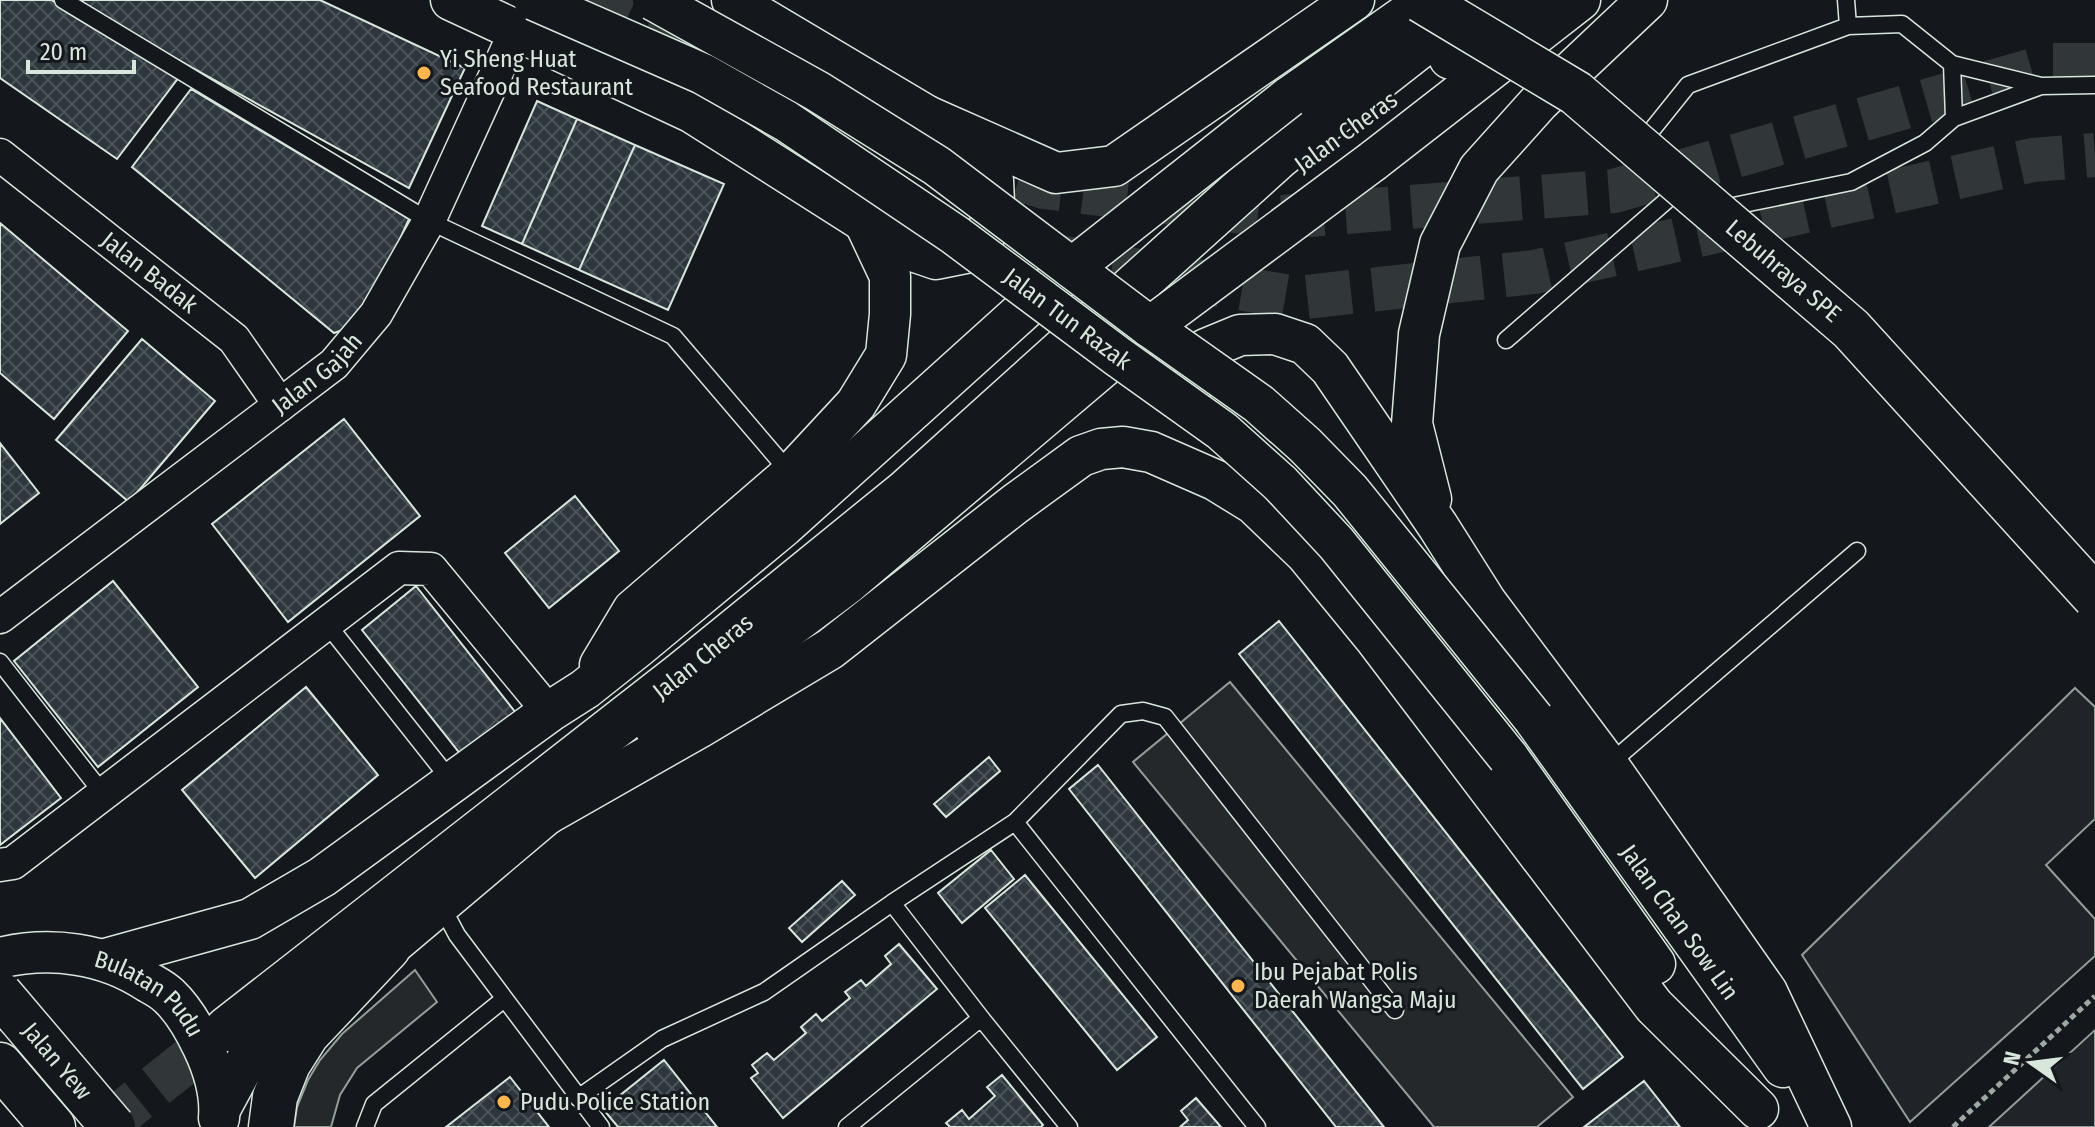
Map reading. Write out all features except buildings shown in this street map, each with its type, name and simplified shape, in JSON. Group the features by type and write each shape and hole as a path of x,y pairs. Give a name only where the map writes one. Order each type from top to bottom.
{"main road":[{"name":"Lebuhraya SPE","path":"1424,0 1576,93 1851,329 2095,597"},
{"name":"Lebuhraya SPE","path":"1469,0 1592,78 1858,303 2095,552"},
{"name":"Jalan Cheras","path":"227,1029 682,674 906,492 1279,156 1478,0"},
{"name":"Jalan Cheras","path":"1161,261 1284,177 1529,0"},
{"path":"271,1127 275,1097 288,1064 307,1034 388,948"},
{"name":"Jalan Yew","path":"0,994 113,1127"},
{"name":"Jalan Yew","path":"0,1065 53,1127"}],"street":[{"path":"451,0 525,15 693,113 907,249 936,259 966,253 989,229 994,204 993,180 974,153 927,116"},
{"name":"Jalan Tun Razak","path":"653,0 817,91 937,166 1150,327 1259,404 1350,491 1534,719"},
{"path":"732,0 927,116 1056,173 1114,166 1354,0"},
{"path":"102,960 250,919 322,877 585,689 784,526 1072,268 1289,97 1424,0"},
{"path":"219,1118 252,1050 280,1021 388,948 540,818 847,584 1150,327 1373,161 1580,0"},
{"path":"1438,526 1412,424 1419,334 1440,244 1479,169 1540,101 1647,0"},
{"name":"Jalan Gajah","path":"0,617 334,364 376,314 429,221 525,15"},
{"name":"Jalan Tun Razak","path":"525,15 703,74 786,121 955,235 1222,431 1280,483 1336,543 1508,757"},
{"name":"Jalan Badak","path":"0,155 234,339 280,405"},
{"path":"585,689 633,610 791,474 856,404 886,355 890,276 864,221"},
{"path":"1764,1118 1654,1006 1374,637 1306,554 1254,504 1223,458 1194,423 1188,395 1206,349 1240,335 1275,334 1305,344 1330,368 1486,602 1608,765 1767,992 1828,1127"},
{"path":"540,818 830,649 1081,456 1101,449 1123,447 1151,452 1215,480 1254,504"},
{"path":"0,865 13,863 399,568 431,569 549,712"},
{"name":"Jalan Chan Sow Lin","path":"1534,719 1828,1127"},
{"name":"Jalan Chan Sow Lin","path":"1508,757 1764,1118"},
{"path":"0,933 49,951"},
{"name":"Bulatan Pudu","path":"0,958 49,951 76,953 134,972 167,994 191,1024 212,1065 219,1118"}],"lane":[{"path":"63,0 429,221 673,336 791,474"},
{"path":"1846,0 1848,26"},
{"path":"1666,201 1647,136 1688,85 1848,26 1902,24 1952,64 2041,86 2095,85"},
{"path":"1952,64 1954,118"},
{"path":"1666,201 1713,210 1851,182 1925,143 1954,118 2041,86"},
{"path":"1506,340 1666,201"},
{"path":"1608,765 1857,551"},
{"path":"327,624 453,784"},
{"path":"0,662 104,795"},
{"path":"578,1098 662,1039 764,992 1015,822 1121,714 1143,711 1165,717 1395,1010"},
{"path":"1015,822 1257,1127"},
{"path":"440,903 457,935 601,1127"},
{"path":"892,903 1069,1127"},
{"path":"365,1127 374,1104 504,999"},
{"path":"847,1127 981,1018"}],"path":[{"path":"1953,1127 2095,996"}],"shaded area":[{"path":"1230,682 1573,1097 1537,1127 1434,1127 1133,762"},
{"path":"2075,688 2095,707 2095,819 2046,865 2095,919 2095,956 1910,1122 1802,955"},
{"path":"415,970 437,1002 357,1068 340,1095 331,1127 294,1127 297,1107 320,1060 342,1034"},
{"path":"2095,1030 2095,1127 1989,1127"}],"tunnel":[{"path":"587,0 798,99"},
{"path":"956,159 1044,187 1282,217 1614,191 2051,65 2095,65"},
{"path":"730,122 854,177"},
{"path":"1047,255 1296,298 1534,272 2033,160 2095,155"},
{"path":"104,1127 227,1029"}],"place":[{"name":"Yi Sheng Huat Seafood Restaurant","path":"424,73"},
{"name":"Ibu Pejabat Polis Daerah Wangsa Maju","path":"1238,986"},
{"name":"Pudu Police Station","path":"504,1102"}]}
